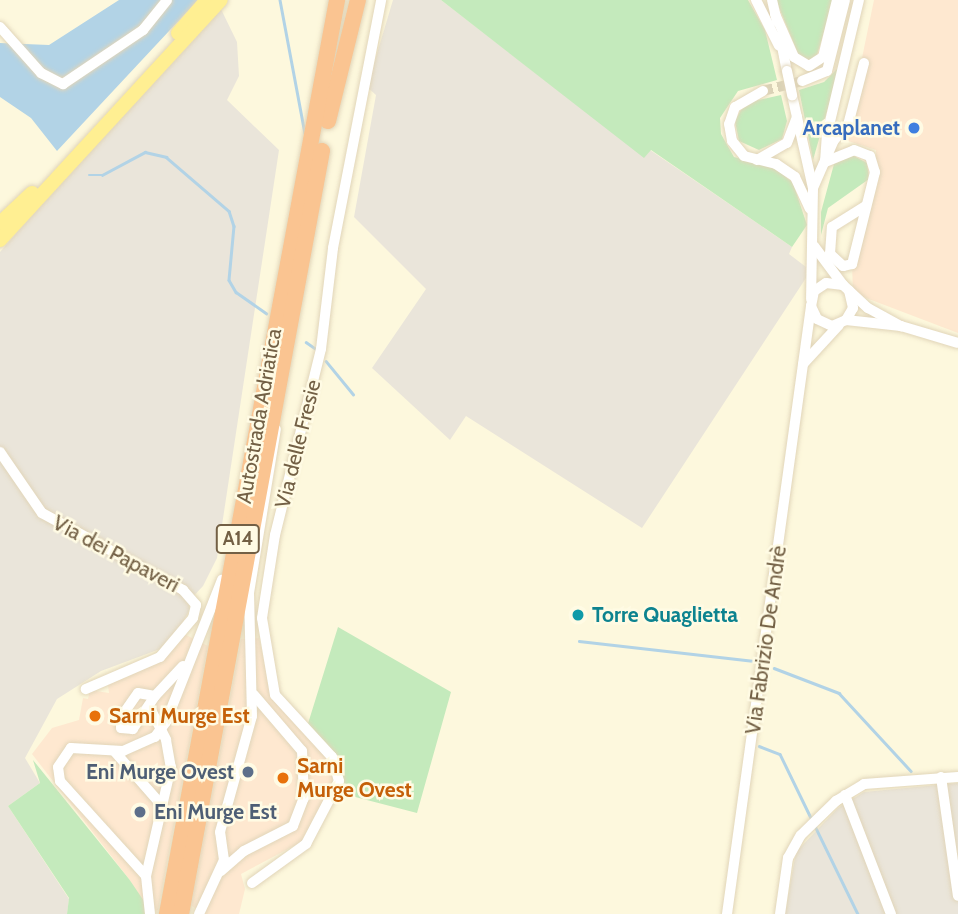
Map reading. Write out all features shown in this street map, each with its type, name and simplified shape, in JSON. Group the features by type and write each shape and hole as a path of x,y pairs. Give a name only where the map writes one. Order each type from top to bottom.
{"highway":[{"name":"A14","path":"310,145 329,0"},
{"name":"A14","path":"310,145 337,0"},
{"name":"Autostrada Adriatica","path":"167,914 328,121 346,0"},
{"name":"A14","path":"328,121 358,0"},
{"name":"Autostrada Adriatica","path":"181,914 270,405 272,336 310,145"}],"main road":[{"path":"0,223 207,0"},
{"path":"0,240 221,0"}],"street":[{"path":"0,27 41,74 63,84 144,30 167,0"},
{"name":"Via delle Fresie","path":"252,883 296,853 336,792 339,772 332,757 275,695 262,618 275,535 321,349 333,248 381,0"},
{"path":"756,0 787,68"},
{"path":"772,0 787,68"},
{"path":"825,162 827,134 859,0"},
{"path":"775,14 794,57 809,66 823,57 843,2"},
{"path":"802,81 827,71 843,2"},
{"path":"813,188 834,140 848,125 864,63"},
{"name":"Via Fabrizio De Andrè","path":"727,914 811,302 813,188 787,68"},
{"path":"763,91 740,100 729,124 737,150 757,160 776,164 794,177 814,218"},
{"path":"757,160 787,143 797,117"},
{"path":"825,162 854,150 870,156 875,172 852,264 843,266 830,254 832,227 866,206"},
{"path":"814,246 846,288 868,308 901,327"},
{"path":"846,288 822,285 811,302 821,322 901,327 958,343"},
{"path":"801,366 853,308 846,288"},
{"path":"146,876 57,774 60,759 71,748 114,752 142,745 161,730 187,662 216,604 250,437 270,405"},
{"path":"199,914 224,860 220,832 247,740 254,695 249,593 276,449 270,405"},
{"name":"Via dei Papaveri","path":"0,452 49,519 183,590 196,605 193,618 160,657 86,689"},
{"path":"150,914 146,876 159,802 171,767 152,701 187,662"},
{"path":"219,873 244,851 293,826 304,798 302,751 254,695"},
{"path":"114,752 159,802"},
{"path":"942,777 958,896"},
{"path":"780,914 788,858 813,823 845,795 864,784 958,777"},
{"path":"845,795 891,914"}],"shaded area":[{"path":"393,0 441,0 644,157 650,150 792,247 789,254 806,267 806,278 642,528 466,416 450,440 372,368 426,289 354,217 376,95 367,87"},
{"path":"874,0 958,0 958,333 853,293 852,264 875,172 876,150 845,140"},
{"path":"218,3 237,42 239,76 227,100 279,150 217,558 203,586 188,602 190,609 183,622 160,649 101,671 57,699 25,758 40,783 8,806 69,899 67,914 0,914 0,252"},
{"path":"184,634 208,646 158,910 146,912 129,879 32,754 52,728 79,720 83,698 88,699 90,690 109,693 108,685 162,660"},
{"path":"259,638 271,695 333,765 332,785 301,842 241,874 245,889 239,914 203,914 191,905 241,639"},
{"path":"958,783 958,914 785,914 796,852 838,808 864,792"}],"green space":[{"path":"441,0 748,0 765,30 777,80 738,91 720,118 721,134 734,157 774,167 793,183 807,225 792,247 651,150 644,158"},
{"path":"776,0 834,0 815,61 801,61"},
{"path":"840,66 813,160 799,90 824,82"},
{"path":"781,95 787,121 782,139 759,150 739,141 735,121 741,110 750,102"},
{"path":"852,155 867,163 869,179 828,208 821,235 821,212 834,164"},
{"path":"338,627 451,692 417,813 336,792 339,772 306,730"},
{"path":"33,760 129,879 146,904 146,914 67,914 69,898 8,806 40,783"}],"water":[{"path":"119,0 198,0 57,151 31,118 0,97 0,43 49,45"}],"waterway":[{"path":"280,0 305,133"},
{"path":"89,175 102,175 145,152 166,157 229,211 234,226 229,280 236,292 266,313"},
{"path":"306,342 316,349"},
{"path":"326,361 353,394"},
{"path":"579,641 754,661"},
{"path":"774,668 839,693 911,771"},
{"path":"759,746 780,754 812,820"},
{"path":"815,826 858,914"}],"tunnel":[{"path":"763,91 802,81"}],"place":[{"name":"Arcaplanet","path":"914,128"},
{"name":"Torre Quaglietta","path":"578,615"},
{"name":"Sarni Murge Est","path":"95,716"},
{"name":"Eni Murge Ovest","path":"248,772"},
{"name":"Sarni Murge Ovest","path":"283,778"},
{"name":"Eni Murge Est","path":"140,812"}]}
